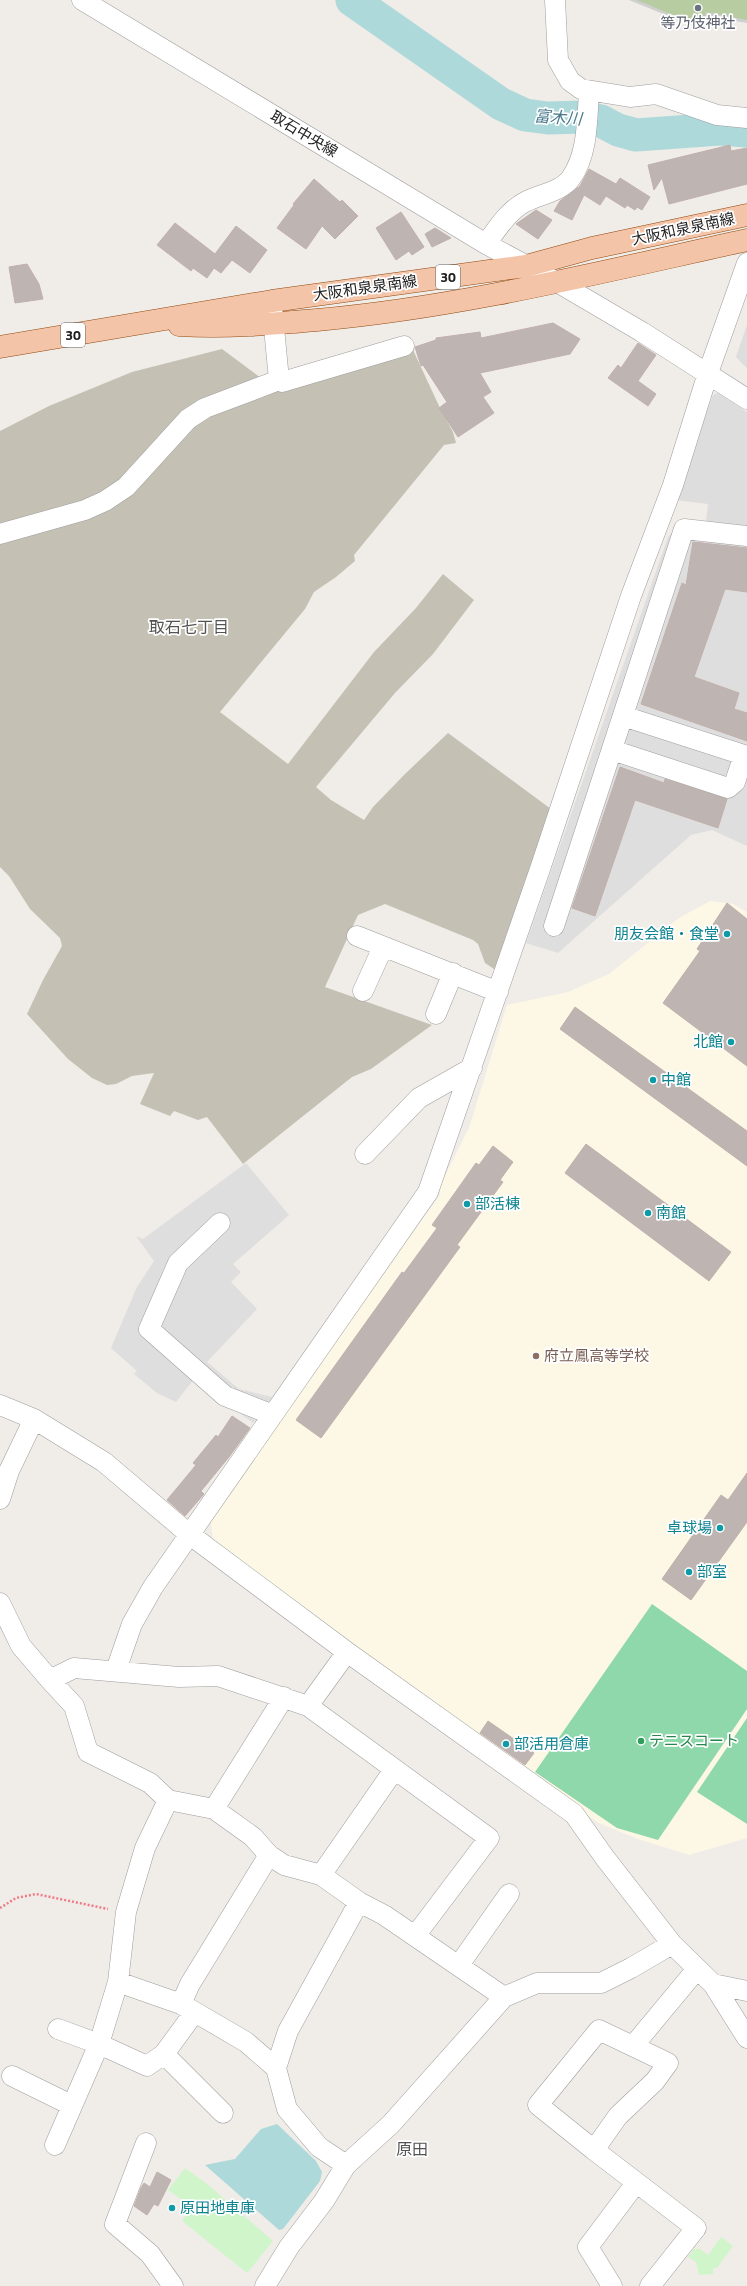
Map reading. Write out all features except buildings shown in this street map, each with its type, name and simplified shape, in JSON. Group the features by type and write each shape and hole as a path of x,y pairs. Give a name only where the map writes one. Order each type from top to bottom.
{"main road":[{"name":"大阪和泉泉南線","path":"0,347 272,301 526,266 592,248 747,216"},
{"name":"大阪和泉泉南線","path":"146,322 216,328 360,316 495,296 747,240"}],"street":[{"name":"取石中央線","path":"82,0 486,244 557,282 708,373 747,399"},
{"path":"486,244 506,217 525,202 559,188 571,179 580,160 588,107 581,89 570,81 558,60 555,0"},
{"path":"588,107 630,97 656,94 717,115 747,118"},
{"path":"116,1670 141,1606 189,1534 428,1192 498,992 631,596 673,485 708,373 747,263"},
{"path":"272,301 279,380"},
{"path":"0,534 86,510 105,501 126,487 194,415 205,408 279,380 282,382 404,346"},
{"path":"660,519 684,529 747,536"},
{"path":"554,926 684,529"},
{"path":"612,750 728,788 735,782 746,756 623,716"},
{"path":"357,936 498,992"},
{"path":"363,991 383,946"},
{"path":"436,1014 453,973"},
{"path":"365,1154 419,1098 472,1068"},
{"path":"220,1223 178,1263 148,1329 225,1396 273,1414"},
{"path":"0,1405 34,1419 104,1462 189,1534 347,1652 574,1814 605,1858 672,1944 713,1984 747,2038"},
{"path":"0,1499 9,1471 34,1419"},
{"path":"0,1603 21,1646 74,1706 88,1752 150,1783 168,1800 214,1808 253,1837 269,1855 284,1865 321,1875 360,1902 384,1915 504,1997"},
{"path":"308,1706 347,1652"},
{"path":"50,1680 74,1668 116,1670 179,1677 218,1676 308,1706 489,1838 415,1936"},
{"path":"214,1808 284,1697"},
{"path":"321,1875 394,1770"},
{"path":"54,2145 99,2044 118,1982 126,1912 145,1848 168,1800"},
{"path":"58,2029 99,2044 147,2066 164,2054 187,2009 190,1984 269,1855"},
{"path":"459,1965 508,1894"},
{"path":"346,2164 319,2147 287,2109 276,2068 288,2031 360,1902"},
{"path":"265,2286 289,2247 324,2201 346,2164 391,2124 504,1997 537,1983 601,1982 630,1968 672,1944"},
{"path":"634,2046 697,1969"},
{"path":"118,1982 187,2009 246,2042 276,2068"},
{"path":"713,1984 747,1990"},
{"path":"594,2150 618,2116 655,2081 668,2063 599,2030 538,2104 594,2150 636,2183 696,2228 650,2286"},
{"path":"164,2054 223,2113"},
{"path":"12,2076 71,2105"},
{"path":"146,2143 115,2224 150,2254 173,2286"},
{"path":"612,2286 588,2247 636,2183"}],"path":[{"path":"0,1908 16,1898 36,1894 126,1912"}],"shaded area":[{"name":"等乃伎神社","path":"629,0 747,0 747,23 708,16 705,31"},
{"path":"747,325 747,368 736,357"},
{"path":"222,349 273,387 413,350 453,432 456,443 444,445 354,555 355,561 336,577 314,592 305,609 220,712 288,764 374,652 416,608 443,574 474,600 433,654 395,693 316,787 331,800 364,820 373,807 448,733 551,809 497,971 485,963 478,944 473,940 385,904 358,915 325,987 432,1025 371,1069 352,1077 243,1164 207,1117 198,1120 174,1111 170,1116 140,1104 154,1073 132,1076 116,1084 107,1085 92,1078 68,1059 27,1014 43,980 62,946 60,938 30,909 9,876 0,867 0,431 49,406 132,372"},
{"path":"718,393 747,412 747,526 706,522 708,504 675,500 713,395"},
{"path":"683,520 747,527 747,846 712,830 691,835 558,953 526,943 668,537"},
{"name":"府立鳳高等学校","path":"710,901 733,904 747,912 747,1838 689,1855 638,1839 599,1823 568,1802 214,1548 210,1516 440,1195 440,1186 469,1128 507,1005 568,992 609,974 679,918"},
{"path":"246,1163 289,1215 233,1264 241,1272 231,1282 257,1309 207,1362 239,1389 272,1397 253,1423 194,1379 176,1402 157,1393 134,1374 137,1371 111,1348 137,1287 154,1261 136,1236 143,1239"}],"green space":[{"name":"等乃伎神社","path":"637,0 747,0 747,20 706,12 703,28"},
{"name":"テニスコート","path":"652,1604 747,1671 747,1709 658,1840 617,1828 535,1772"},
{"path":"747,1718 747,1824 697,1792"},
{"path":"185,2168 207,2184 273,2241 247,2273 182,2221 192,2207 168,2190"},
{"path":"721,2237 733,2246 717,2268 713,2268 713,2274 699,2275 696,2262 688,2257 694,2249 700,2249 708,2255"}],"water":[{"path":"277,2124 316,2161 322,2172 320,2181 283,2229 279,2230 205,2165 235,2159 261,2129"}],"waterway":[{"name":"富木川","path":"352,0 501,104 525,115 548,118 583,117 601,121 618,130 636,135 720,129 747,131"}],"place":[{"name":"等乃伎神社","path":"698,8"},
{"name":"朋友会館・食堂","path":"727,934"},
{"name":"北館","path":"731,1042"},
{"name":"中館","path":"653,1080"},
{"name":"部活棟","path":"467,1204"},
{"name":"南館","path":"648,1213"},
{"name":"府立鳳高等学校","path":"536,1356"},
{"name":"卓球場","path":"720,1528"},
{"name":"部室","path":"689,1572"},
{"name":"テニスコート","path":"641,1741"},
{"name":"部活用倉庫","path":"506,1744"},
{"name":"原田地車庫","path":"172,2208"}],"district":[{"name":"取石七丁目","path":"189,627"},
{"name":"原田","path":"412,2149"}]}
